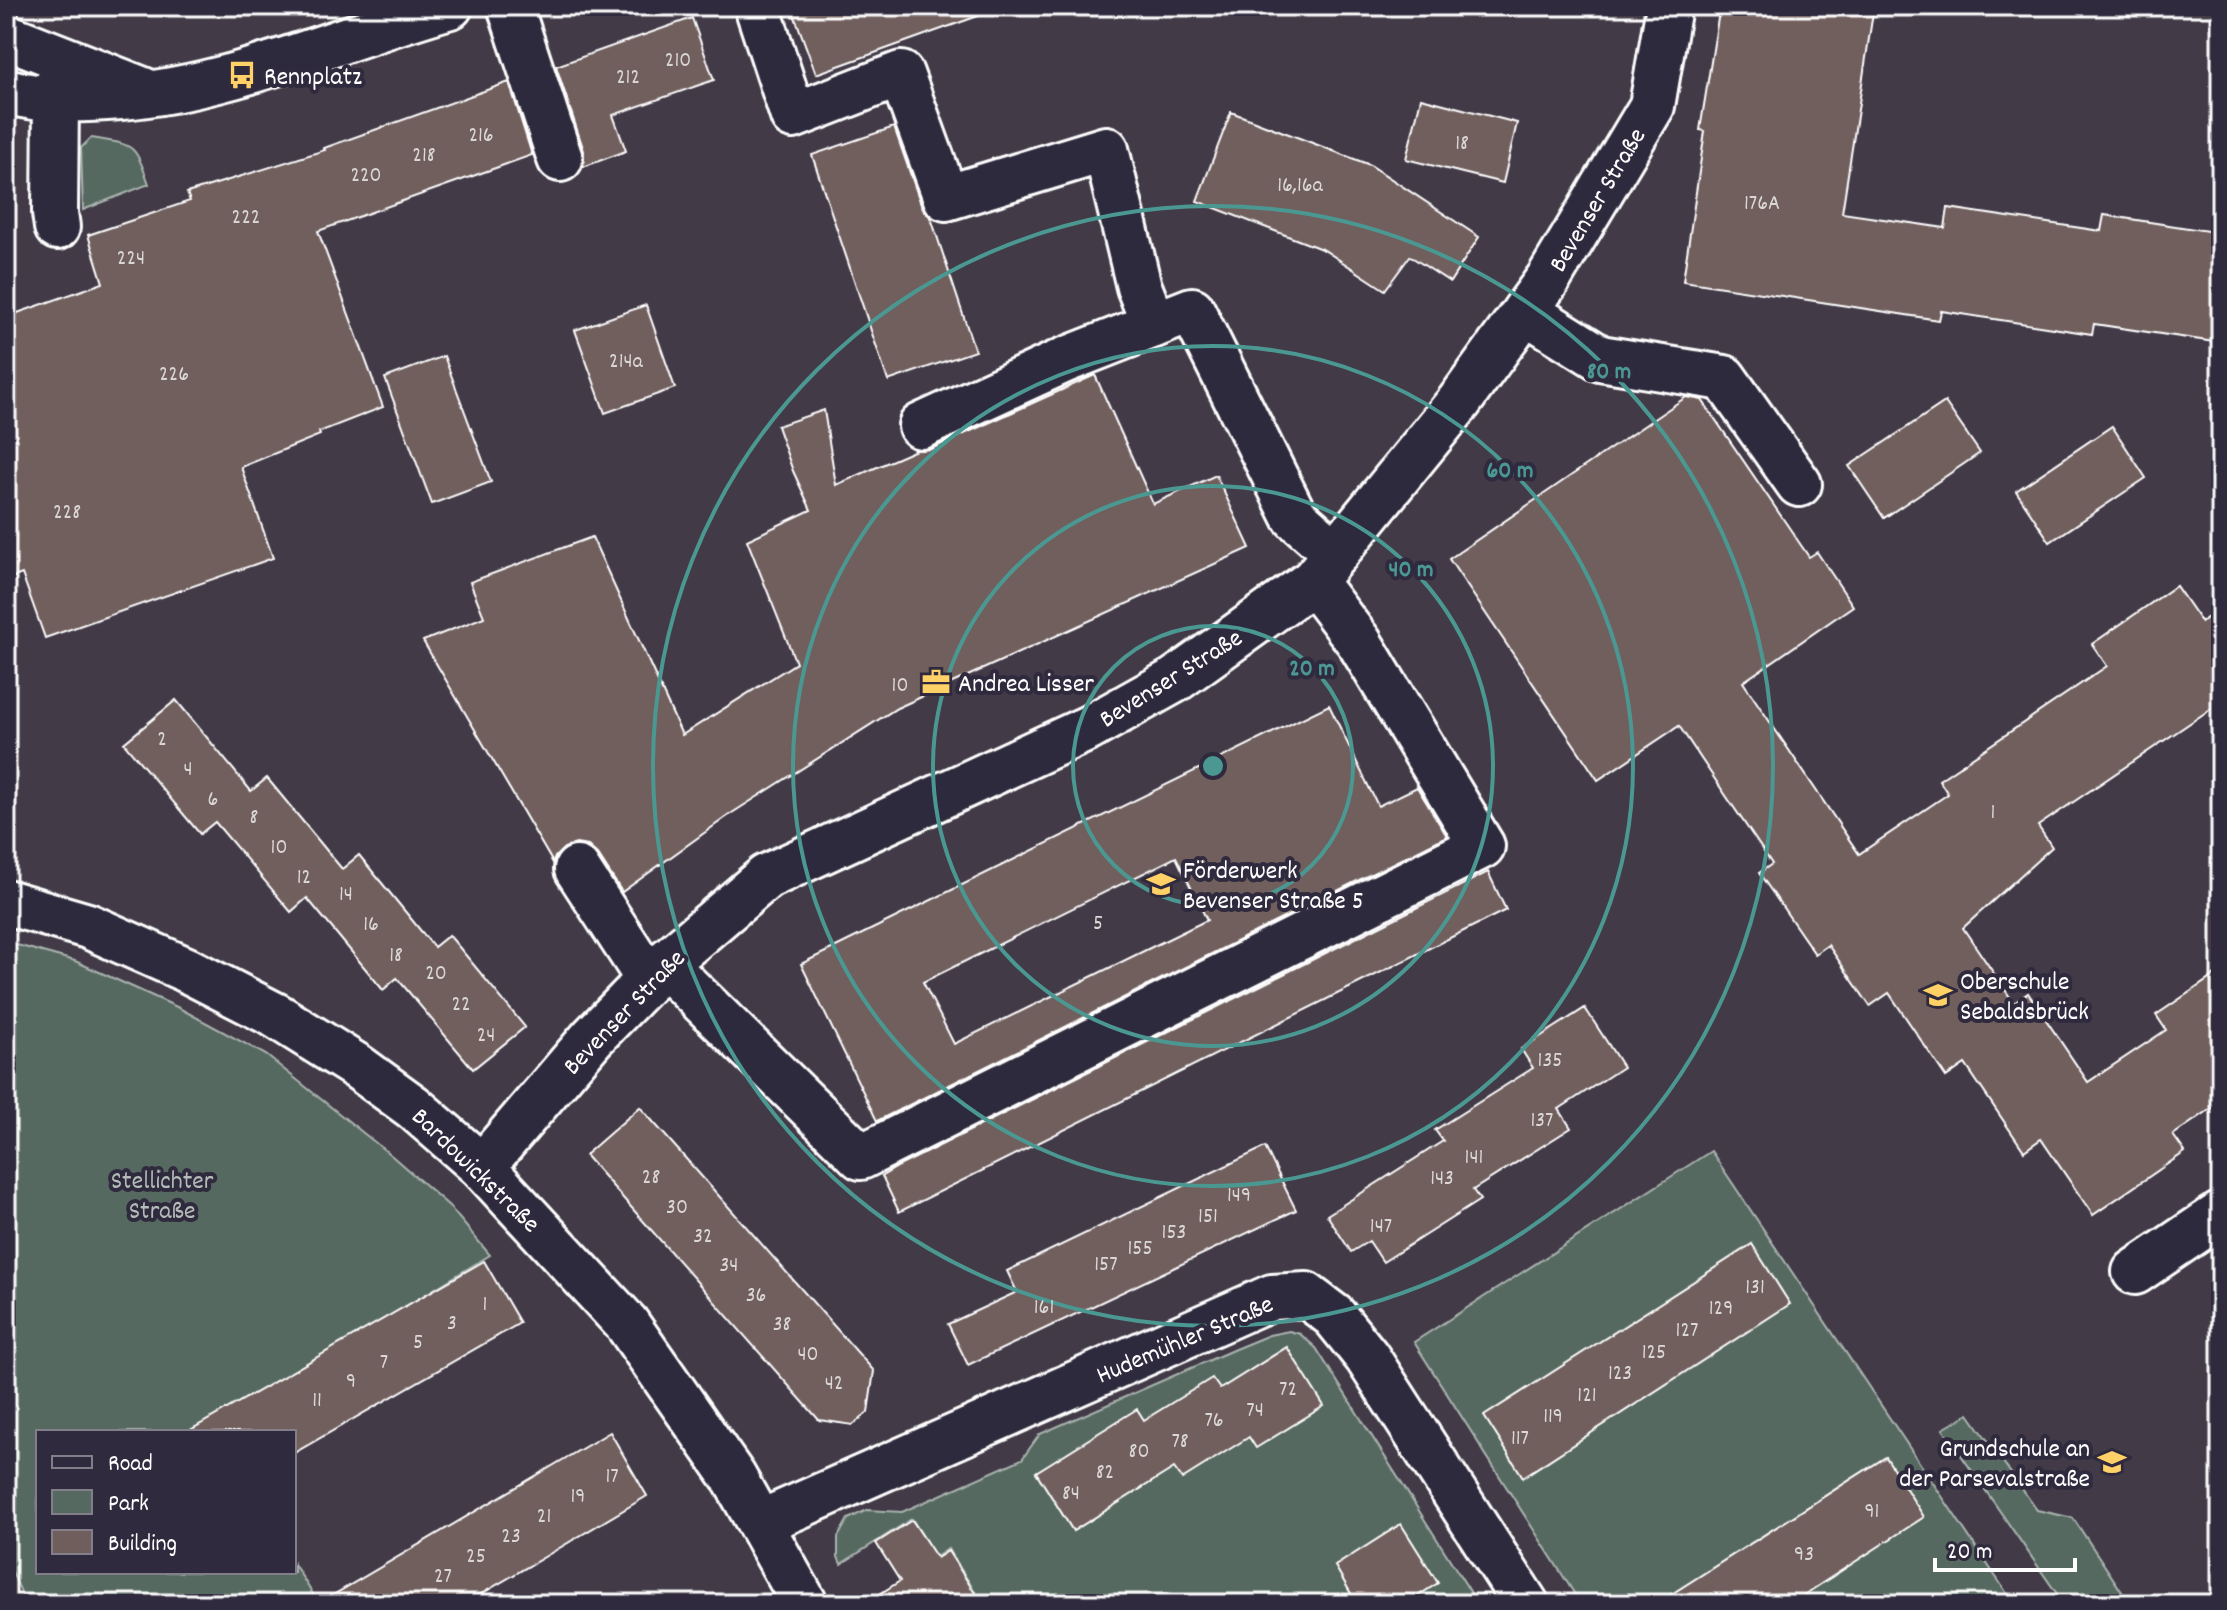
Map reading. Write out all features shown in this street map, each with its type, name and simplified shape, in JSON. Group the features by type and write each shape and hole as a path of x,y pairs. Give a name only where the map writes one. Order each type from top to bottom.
{"street":[{"path":"6,91 60,79 152,94 202,85 255,71 450,6"},
{"path":"510,6 560,159"},
{"path":"757,6 793,116 901,74 946,198 1106,149 1139,287 1154,325"},
{"name":"Bevenser Straße","path":"482,1167 592,1038 657,972 766,877 1089,728 1175,680 1325,567 1459,402 1549,278 1652,106 1669,6"},
{"path":"6,36 60,79"},
{"path":"57,227 60,79"},
{"path":"577,869 657,972 861,1157 1482,846 1359,642 1325,567 1295,517 1192,310 1065,360 921,426"},
{"path":"1525,311 1600,358 1724,378 1799,484"},
{"name":"Bardowickstraße","path":"6,902 88,926 187,970 275,1015 358,1067 413,1107 482,1167 627,1324 733,1476 805,1604"},
{"path":"2135,1272 2221,1214"},
{"name":"Hudemühler Straße","path":"760,1523 1272,1297 1306,1295 1334,1316 1367,1357 1526,1604"}],"green space":[{"path":"91,138 130,148 140,160 149,184 83,210 81,148"},
{"name":"Stellichter Straße","path":"6,942 75,961 179,1008 266,1055 449,1206 490,1255 210,1426 211,1430 36,1430 36,1574 296,1574 296,1567 319,1604 26,1604 6,1558"},
{"path":"1711,1151 2014,1604 1963,1604 1959,1598 1949,1604 1581,1604 1414,1342"},
{"path":"1289,1331 1300,1334 1316,1348 1478,1604 983,1604 948,1549 936,1557 912,1519 841,1564 838,1537 848,1519 867,1510 902,1512 1022,1459 1040,1434 1235,1349 1269,1335"},
{"path":"1969,1414 2037,1510 2073,1518 2130,1604 2064,1604 1943,1429"}],"building":[{"path":"791,6 992,6 992,11 816,74"},
{"path":"1720,6 1874,6 1842,213 1945,228 1948,208 2101,231 2104,215 2221,233 2221,343 2094,324 2092,334 1941,311 1939,320 1683,281 1705,131 1700,130"},
{"path":"692,18 714,80 613,115 626,151 583,167 584,151 556,66"},
{"path":"509,82 532,155 318,231 383,407 241,467 273,558 45,638 22,574 6,580 6,317 103,283 88,235 190,201 187,193 325,150"},
{"path":"1421,98 1517,123 1503,183 1406,159"},
{"path":"1231,112 1370,165 1479,237 1450,282 1410,256 1385,290 1324,250 1197,201"},
{"path":"894,127 922,207 931,218 975,351 888,381 812,155"},
{"path":"646,305 675,388 605,413 575,330"},
{"path":"444,356 491,482 432,504 385,378"},
{"path":"1095,375 1153,504 1216,475 1250,548 897,708 732,813 622,892 598,855 588,846 576,844 564,848 553,863 423,641 484,617 470,582 592,537 682,735 796,663 747,540 811,510 777,426 824,410 836,485 916,450 931,449"},
{"path":"1686,397 1702,400 1809,557 1817,552 1853,606 1743,682 1859,854 1948,794 1939,780 2107,666 2092,644 2176,586 2201,622 2221,608 2221,702 2038,826 2052,847 1963,928 2014,1003 2028,993 2088,1082 2166,1030 2156,1015 2221,971 2221,1102 2173,1135 2185,1152 2093,1215 2041,1139 2024,1151 1965,1064 1946,1077 1889,993 1870,1006 1828,945 1815,954 1759,873 1772,864 1679,726 1598,780 1449,559"},
{"path":"1945,402 1980,453 1884,518 1849,466"},
{"path":"2112,426 2146,478 2050,542 2016,491"},
{"path":"176,700 251,791 267,778 342,869 359,855 434,947 449,935 525,1027 473,1069 397,978 383,990 307,898 291,912 215,822 200,834 124,743"},
{"path":"1329,705 1378,806 1417,787 1447,836 877,1121 801,964","holes":["1176,857 1207,920 954,1044 923,982"]},
{"path":"1488,872 1506,910 899,1212 882,1176 899,1166"},
{"path":"1585,1008 1623,1067 1559,1109 1571,1128 1473,1190 1480,1200 1383,1262 1369,1241 1351,1252 1327,1215 1443,1141 1435,1130 1533,1068 1521,1049"},
{"path":"640,1107 874,1371 868,1412 853,1425 819,1420 585,1155"},
{"path":"1265,1147 1296,1210 968,1365 948,1324 1017,1292 1007,1271"},
{"path":"1752,1244 1790,1304 1523,1477 1484,1416"},
{"path":"484,1261 520,1323 296,1452 296,1430 190,1430"},
{"path":"1287,1347 1324,1406 1256,1448 1249,1437 1182,1479 1174,1468 1073,1531 1036,1472 1137,1409 1144,1420 1212,1378 1220,1389"},
{"path":"610,1432 647,1496 546,1556 464,1604 318,1604"},
{"path":"1886,1457 1924,1517 1790,1604 1656,1604"},
{"path":"912,1520 937,1558 948,1551 982,1604 864,1604 900,1581 876,1543"},
{"path":"1401,1524 1438,1583 1405,1604 1357,1604 1335,1566"}],"place":[{"name":"Rennplatz","path":"242,75"},
{"name":"Andrea Lisser","path":"936,682"},
{"name":"Förderwerk Bevenser Straße 5","path":"1161,884"},
{"name":"Oberschule Sebaldsbrück","path":"1938,995"},
{"name":"Grundschule an der Parsevalstraße","path":"2112,1462"}]}
